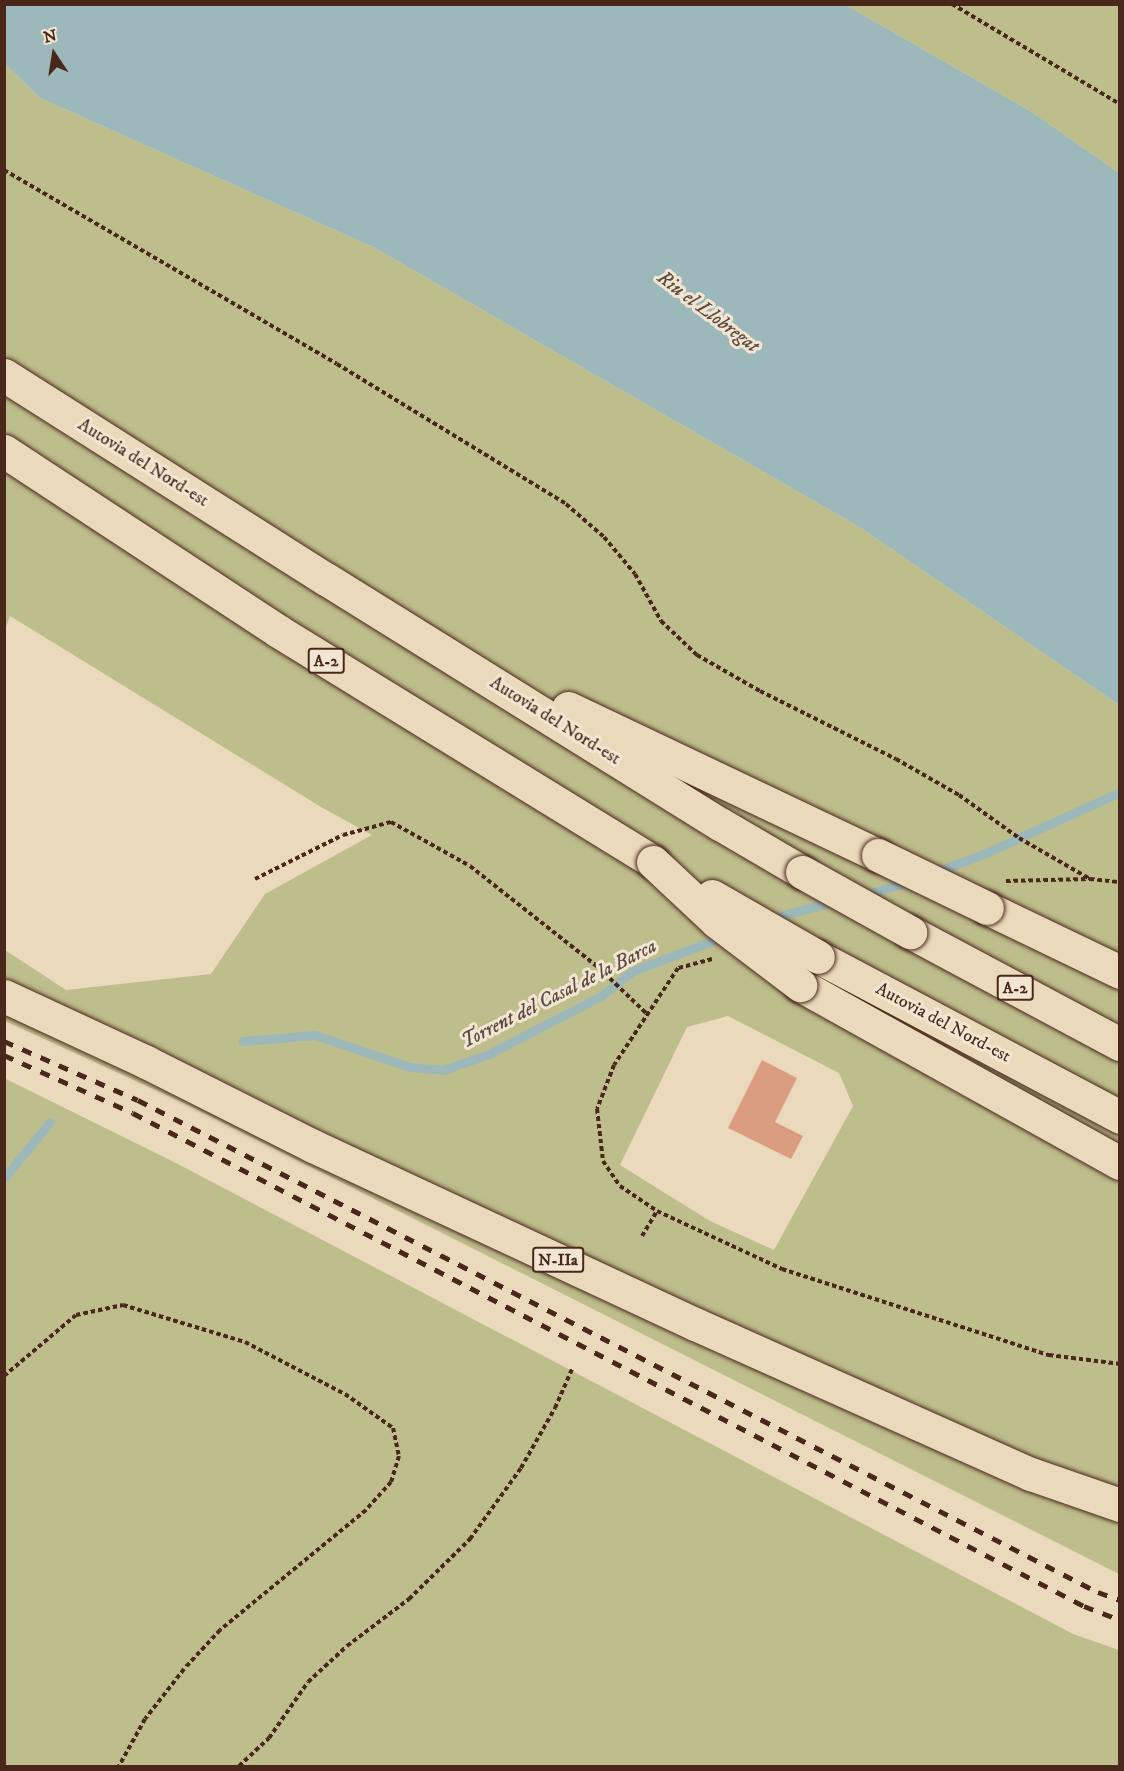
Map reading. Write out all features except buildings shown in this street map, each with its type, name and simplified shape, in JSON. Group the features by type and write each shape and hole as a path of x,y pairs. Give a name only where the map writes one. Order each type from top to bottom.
{"main road":[{"name":"Autovia del Nord-est","path":"4,375 720,824 909,932 1119,1044"},
{"name":"Autovia del Nord-est","path":"4,451 308,650 653,862 818,957 1119,1117"},
{"path":"434,645 1119,972"},
{"path":"653,862 716,921 800,985 1119,1163"},
{"name":"N-IIa","path":"4,996 146,1062 314,1146 695,1324 1031,1474 1119,1505"}],"path":[{"path":"952,4 1119,104"},
{"path":"4,170 337,364 566,504 604,537 635,574 661,621 697,655 760,691 896,759 959,795 1019,838 1090,879 1119,882"},
{"path":"255,879 343,835 391,822 470,866 599,968 647,1014 614,1065 597,1109 603,1161 620,1186 657,1211 782,1269 1049,1355 1119,1364"},
{"path":"642,1236 657,1211"},
{"path":"4,1376 76,1315 123,1305 245,1342 345,1394 393,1428 399,1456 392,1482 366,1510 220,1630 184,1669 145,1719 119,1767"},
{"path":"239,1767 269,1738 308,1682 347,1646 409,1599 470,1539 521,1468 555,1408 572,1369"}],"shaded area":[{"path":"846,5 1119,5 1119,173 1032,112"},
{"path":"5,64 40,98 375,248 861,528 1119,705 1119,1574 188,1105 5,1021 5,950 66,990 211,974 265,894 372,835 321,807 10,616 5,630","holes":["728,1016 839,1073 853,1106 774,1250 710,1221 620,1165 687,1027"]},
{"path":"4,1078 174,1162 1073,1634 1119,1650 1119,1766 5,1766"}],"water":[{"name":"Riu el Llobregat","path":"4,5 846,5 1032,112 1119,173 1119,705 861,528 375,248 40,98 5,64"}],"waterway":[{"name":"Torrent del Casal de la Barca","path":"933,873 986,853 1120,792"},
{"name":"Torrent del Casal de la Barca","path":"861,896 911,881"},
{"name":"Torrent del Casal de la Barca","path":"768,919 836,901"},
{"name":"Torrent del Casal de la Barca","path":"243,1041 315,1035 410,1067 443,1070 489,1054 601,996 633,971 725,936"},
{"name":"Torrent del Casal de la Barca","path":"4,1178 50,1122"}],"railway":[{"path":"4,1041 138,1100 1098,1592 1120,1600"},
{"path":"4,1055 133,1113 1084,1606 1120,1620"}]}
